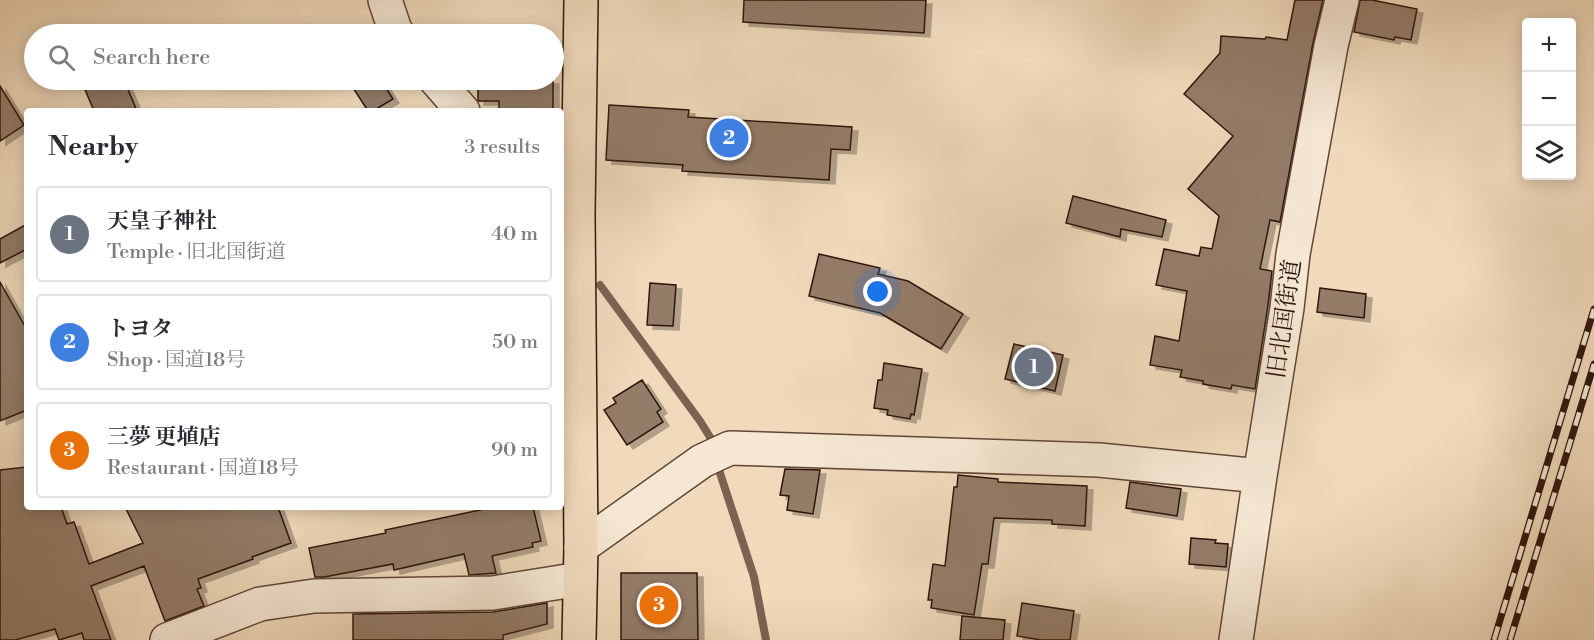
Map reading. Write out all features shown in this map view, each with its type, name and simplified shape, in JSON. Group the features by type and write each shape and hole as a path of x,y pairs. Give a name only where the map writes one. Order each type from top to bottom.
{"highway":[{"path":"579,640 581,547 570,212 581,0"}],"street":[{"path":"385,0 393,24"},
{"name":"旧北国街道","path":"1236,640 1287,308 1293,254 1331,45 1342,0"},
{"path":"445,90 460,108"},
{"path":"581,547 702,460 730,448 1100,460 1260,476"},
{"path":"167,640 260,604 314,596 493,593 579,579"}],"building":[{"path":"744,0 926,0 924,33 743,22"},
{"path":"1295,0 1323,0 1280,222 1270,220 1260,269 1272,271 1255,389 1232,385 1231,389 1203,384 1203,381 1180,377 1182,370 1150,365 1155,336 1179,341 1187,291 1156,285 1164,249 1199,256 1201,247 1212,249 1219,216 1188,189 1233,136 1184,94 1220,53 1221,36 1287,40"},
{"path":"1360,0 1372,0 1417,9 1411,40 1395,37 1394,40 1354,32"},
{"path":"0,86 24,125 0,141"},
{"path":"85,90 128,90 136,108 93,108"},
{"path":"354,90 387,90 393,99 378,108 366,108"},
{"path":"478,90 553,90 553,108 499,108 499,101 478,101"},
{"path":"609,105 689,110 688,117 852,127 850,150 831,149 829,180 682,171 683,165 606,160"},
{"path":"1073,196 1166,220 1162,237 1121,229 1120,237 1066,223"},
{"path":"24,226 24,251 0,263 0,239"},
{"path":"819,254 880,268 878,274 908,281 963,314 941,349 880,313 809,296"},
{"path":"0,282 24,325 24,411 0,421"},
{"path":"650,283 676,285 673,326 647,325"},
{"path":"1320,288 1366,294 1364,318 1317,312"},
{"path":"1014,344 1063,355 1055,391 1005,379"},
{"path":"884,363 922,369 914,415 911,414 910,419 887,415 888,410 874,408 878,380 882,380"},
{"path":"642,380 661,409 657,412 663,422 627,445 604,410 616,403 613,398"},
{"path":"24,467 24,510 62,510 67,524 74,522 89,564 143,543 126,510 279,510 291,543 198,579 201,588 197,589 204,606 165,621 144,566 91,586 111,640 84,640 82,633 59,640 55,629 15,640 0,640 0,470"},
{"path":"785,469 820,470 813,514 787,510 789,496 780,495"},
{"path":"958,475 998,479 998,482 1087,486 1085,526 1052,524 1052,520 994,518 988,564 982,564 974,615 931,608 932,600 928,600 933,564 945,566 954,487 957,487"},
{"path":"1130,482 1181,489 1177,516 1126,508"},
{"path":"480,510 534,510 541,541 532,543 533,547 492,556 496,573 469,575 464,554 394,570 393,564 315,577 309,548 386,533 385,530"},
{"path":"1191,538 1216,540 1215,543 1228,544 1226,567 1189,564"},
{"path":"621,573 697,573 698,640 621,640"},
{"path":"547,603 547,624 503,635 503,640 353,640 353,614 493,612"},
{"path":"1022,603 1074,611 1070,640 1041,640 1017,636"},
{"path":"962,616 1005,620 1003,640 960,640"}],"waterway":[{"path":"600,285 713,442"},
{"path":"718,467 754,577 766,640"}],"railway":[{"path":"1494,640 1594,309"},
{"path":"1510,640 1594,364"}],"place":[{"name":"トヨタ","path":"729,138"},
{"name":"天皇子神社","path":"1034,367"},
{"name":"三夢 更埴店","path":"659,605"}]}
